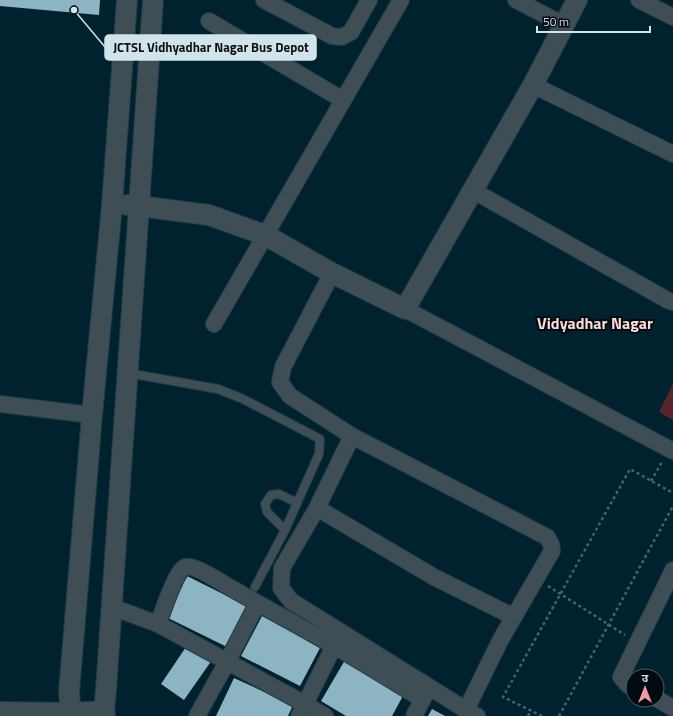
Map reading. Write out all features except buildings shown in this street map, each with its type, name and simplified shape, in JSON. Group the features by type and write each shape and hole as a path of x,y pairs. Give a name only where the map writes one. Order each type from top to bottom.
{"street":[{"path":"70,714 69,692 92,415 112,205 127,0"},
{"path":"0,712 70,714 104,713 153,0"},
{"path":"274,3 332,36 342,37 351,32 369,0"},
{"path":"214,324 401,0"},
{"path":"516,0 564,25"},
{"path":"405,309 533,85 577,0"},
{"path":"639,0 673,17"},
{"path":"209,21 343,100"},
{"path":"533,85 673,154"},
{"path":"472,190 673,302"},
{"path":"112,205 139,206 209,215 265,235 332,273 405,309 671,450"},
{"path":"158,624 175,579 181,569 185,566 193,567 334,646 426,693 472,713 502,639 552,551 551,544 547,537 352,436 290,396 280,382 283,366 332,273"},
{"path":"0,404 92,415"},
{"path":"352,436 317,508 282,568 281,588 291,601 426,693"},
{"path":"317,508 434,577 514,617"},
{"path":"625,668 637,642 668,597 673,570"},
{"path":"197,716 257,604"},
{"path":"112,607 158,624 227,662 302,710 325,716"},
{"path":"302,710 334,646"},
{"path":"625,668 621,677 625,682"},
{"path":"414,716 426,693"}],"lane":[{"path":"128,373 218,389 243,399 320,439 319,454 297,503 255,587"},
{"path":"284,530 267,512 264,504 271,495 279,494 297,503"}],"path":[{"path":"652,481 671,450"},
{"path":"542,716 504,697 630,469 673,493"},
{"path":"559,716 673,506"},
{"path":"536,578 637,642"},
{"path":"528,716 531,710"}],"shaded area":[{"path":"673,384 673,420 659,412"}],"place":[{"name":"JCTSL Vidhyadhar Nagar Bus Depot","path":"74,10"}],"district":[{"name":"Vidyadhar Nagar","path":"595,323"}]}
